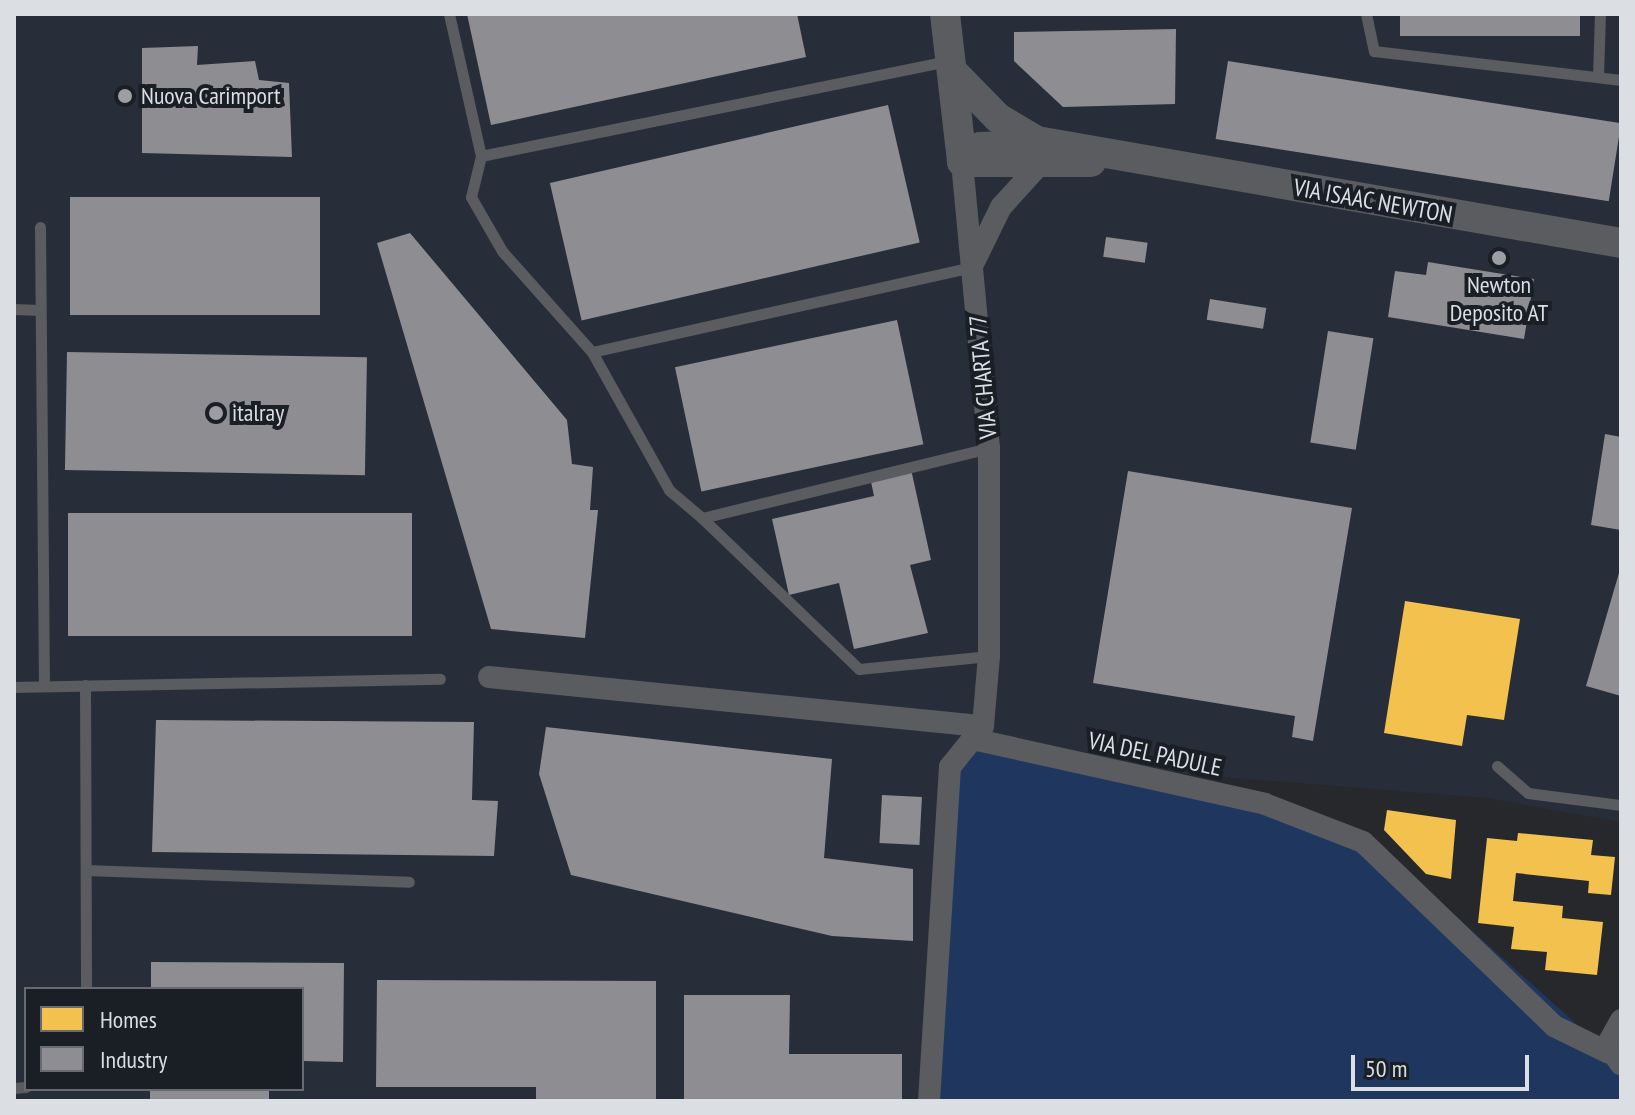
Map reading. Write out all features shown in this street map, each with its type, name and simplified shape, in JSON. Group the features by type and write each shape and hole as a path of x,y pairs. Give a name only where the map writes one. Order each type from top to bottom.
{"street":[{"name":"VIA CHARTA 77","path":"945,14 989,448 989,656 980,733"},
{"path":"952,66 998,118 1039,153 1001,207 973,267"},
{"name":"VIA ISAAC NEWTON","path":"962,162 1039,153 1125,160 1621,243"},
{"name":"VIA DEL PADULE","path":"489,677 980,733 1265,804 1363,842 1554,1026 1615,1058"},
{"path":"929,1101 950,767 980,733"},
{"name":"VIA DEL PADULE","path":"1615,1058 1607,1037 1621,1020"}],"lane":[{"path":"449,14 481,156 471,197 502,251 592,352 669,490 859,669 989,656"},
{"path":"1366,14 1374,51 1621,80"},
{"path":"1598,77 1600,14"},
{"path":"481,156 952,66"},
{"path":"40,227 44,686"},
{"path":"592,352 973,267"},
{"path":"14,309 40,310"},
{"path":"702,518 989,448"},
{"path":"14,687 440,679"},
{"path":"85,685 86,987"},
{"path":"1497,766 1528,793 1621,805"},
{"path":"86,870 409,882"}],"shaded area":[{"path":"14,14 1621,14 1621,822 1487,798 1084,766 929,1101 14,1101"},
{"path":"977,740 1371,840 1621,1064 1621,1101 929,1101 950,767"}],"building: Homes":[{"path":"1405,601 1520,619 1504,720 1467,715 1462,746 1384,733"},
{"path":"1387,810 1456,820 1451,879 1426,874 1384,830"},
{"path":"1518,833 1593,840 1591,855 1615,857 1611,895 1588,893 1589,881 1516,873 1513,901 1563,906 1562,918 1603,922 1597,975 1545,970 1547,952 1511,949 1514,927 1478,923 1487,838 1517,841"}],"building: Industry":[{"path":"467,14 797,14 806,57 491,125"},
{"path":"1400,14 1580,14 1580,36 1400,36"},
{"path":"1176,29 1175,104 1063,107 1014,61 1014,32"},
{"path":"198,46 197,65 255,61 259,80 289,83 292,157 142,153 142,48"},
{"path":"1228,61 1621,123 1609,201 1216,139"},
{"path":"888,105 920,242 582,320 550,183"},
{"path":"70,197 320,197 320,315 70,315"},
{"path":"410,233 567,420 572,464 593,467 590,510 598,510 585,638 491,629 377,243"},
{"path":"1106,237 1148,243 1145,263 1103,257"},
{"path":"1428,262 1534,279 1524,339 1388,317 1395,271 1426,275"},
{"path":"1210,299 1266,308 1263,329 1207,320"},
{"path":"897,320 923,444 701,491 675,367"},
{"path":"1328,331 1373,338 1356,450 1310,443"},
{"name":"italray","path":"67,352 367,357 365,475 65,470"},
{"path":"1605,434 1621,437 1621,530 1591,525"},
{"path":"911,469 931,560 910,565 928,633 854,649 839,583 789,595 772,519 874,496 870,477"},
{"path":"1128,471 1352,508 1313,741 1292,737 1295,716 1093,683"},
{"path":"68,513 412,513 412,636 68,636"},
{"path":"1621,566 1621,696 1586,686"},
{"path":"156,720 474,722 472,800 498,801 494,856 152,852"},
{"path":"546,727 832,759 824,858 913,869 913,941 832,936 571,875 539,774"},
{"path":"882,795 922,797 919,845 879,843"},
{"path":"151,962 344,963 343,1062 304,1061 304,987 151,987"},
{"path":"377,980 656,981 656,1101 536,1101 536,1087 376,1087"},
{"path":"684,995 790,995 789,1054 902,1054 902,1101 684,1101"},
{"path":"150,1091 269,1091 269,1101 150,1101"}],"place":[{"name":"Nuova Carimport","path":"125,96"},
{"name":"Newton Deposito AT","path":"1499,258"},
{"name":"italray","path":"216,413"}]}
